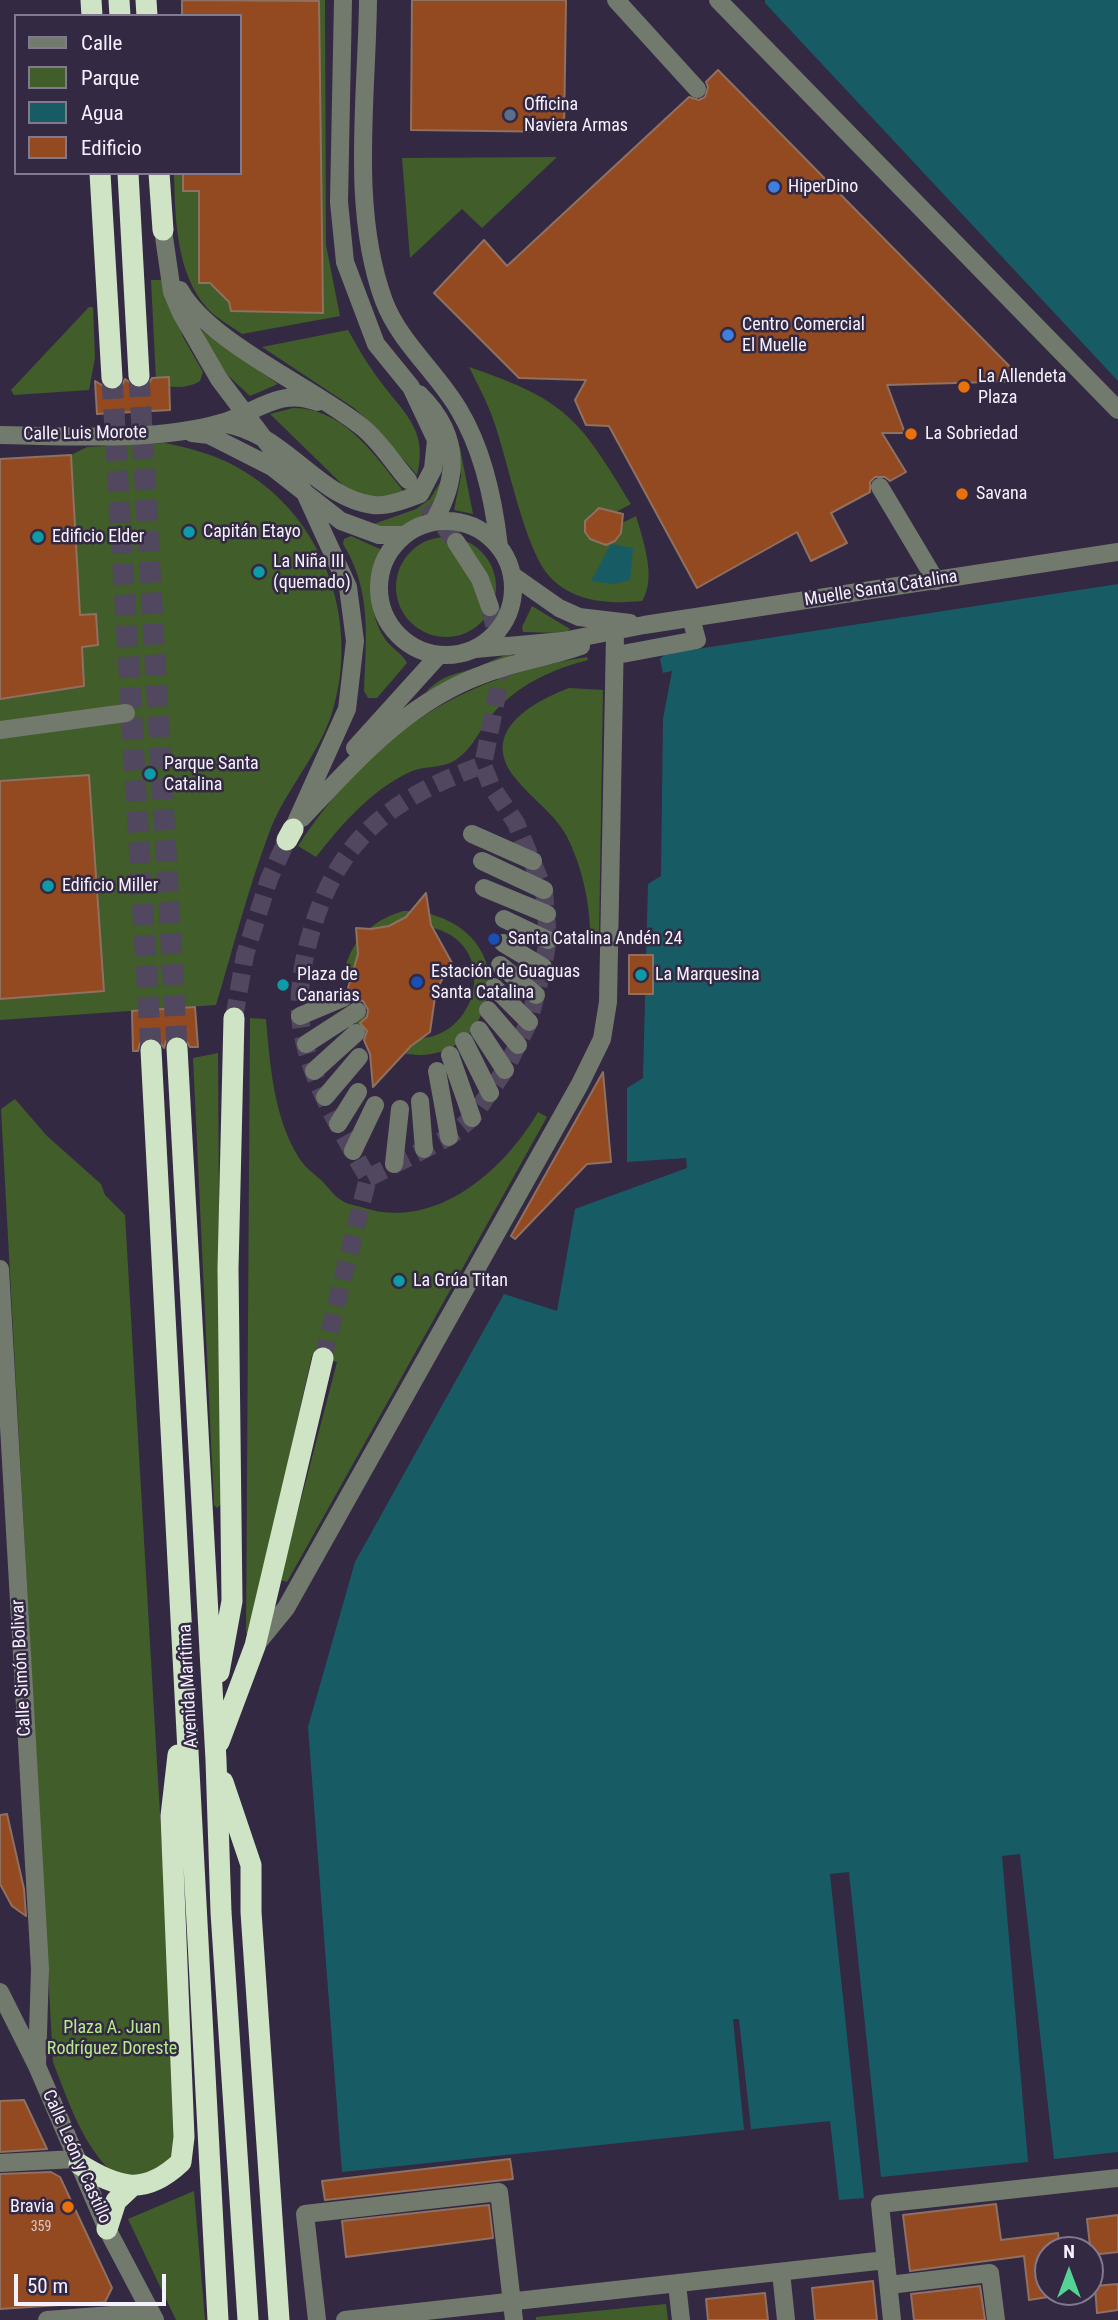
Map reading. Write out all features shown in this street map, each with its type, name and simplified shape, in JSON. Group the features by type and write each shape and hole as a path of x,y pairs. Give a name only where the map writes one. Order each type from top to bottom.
{"highway":[{"path":"100,175 112,378"},
{"path":"128,175 139,376"},
{"path":"159,175 163,230"},
{"path":"212,1705 232,1601 228,1269 234,1018"},
{"name":"Avenida Marítima","path":"177,1048 216,1755 221,1912 248,2320"},
{"name":"Avenida Marítima","path":"151,1050 218,2320"},
{"path":"279,2320 251,1912 251,1865 216,1755 255,1646 323,1358"},
{"path":"77,2162 102,2178 132,2186 162,2181 181,2162 183,2149 171,1816 185,1694"},
{"path":"107,2229 116,2201 132,2186"}],"street":[{"path":"343,0 339,202 345,262 376,344 411,387 437,412 448,435 452,484 434,522"},
{"path":"368,0 364,198 371,260 392,319 459,410 473,440 496,513 499,547"},
{"path":"616,0 697,89"},
{"path":"718,0 1118,410"},
{"path":"163,230 180,289 189,307 241,349 297,382 363,428 408,480"},
{"path":"163,230 172,292 181,313 219,379 304,494 348,587 355,641 347,709 290,834"},
{"path":"221,423 260,433 348,499 375,506 420,494 433,469 436,440 411,387"},
{"path":"170,432 221,423 267,402 288,396 303,397 337,410"},
{"path":"170,432 209,435 272,467 341,522 379,535 404,535"},
{"name":"Calle Luis Morote","path":"0,435 170,432"},
{"path":"880,487 936,581"},
{"path":"475,649 493,636 506,618 513,597 512,575 499,547 487,534 470,525 453,521 434,522 404,535 390,549 382,567 378,587 381,606 389,625 402,639 419,650 439,655 563,641 643,625"},
{"path":"456,542 480,579 490,607"},
{"name":"Muelle Santa Catalina","path":"643,625 1118,552"},
{"path":"512,575 559,608 579,617 643,625"},
{"path":"617,655 697,640 691,618"},
{"path":"290,834 372,744 424,702 485,673 561,653 643,625"},
{"path":"255,1646 286,1608 580,1084 602,1039 608,1002 617,655 615,635"},
{"path":"290,834 360,741 439,655"},
{"path":"0,730 126,713"},
{"path":"472,834 533,861"},
{"path":"482,861 544,890"},
{"path":"484,888 547,914"},
{"path":"504,919 548,940"},
{"path":"503,943 543,967"},
{"path":"500,965 536,995"},
{"path":"494,987 529,1022"},
{"path":"300,1016 343,998"},
{"path":"488,1010 518,1045"},
{"path":"306,1044 357,1011"},
{"path":"480,1030 505,1070"},
{"path":"314,1071 356,1033"},
{"path":"464,1041 491,1093"},
{"path":"450,1055 472,1118"},
{"path":"325,1097 359,1057"},
{"path":"437,1071 449,1137"},
{"path":"338,1124 358,1092"},
{"path":"420,1101 424,1149"},
{"path":"353,1151 375,1105"},
{"path":"394,1164 400,1109"},
{"name":"Calle Simón Bolivar","path":"0,1269 7,1515 40,1969 37,2067"},
{"name":"Calle León y Castillo","path":"0,1992 37,2067 107,2229 153,2316"},
{"path":"0,2163 77,2162"},
{"path":"892,2320 880,2204 1118,2178"},
{"path":"317,2320 305,2214 499,2192 513,2311"},
{"path":"345,2320 513,2311 677,2284 886,2260"},
{"path":"781,2272 786,2320"},
{"path":"888,2285 990,2273 996,2320"},
{"path":"677,2284 681,2320"},
{"path":"47,2320 153,2316"}],"green space":[{"path":"306,0 325,0 326,245 340,316 242,334 207,308 189,278 179,244 174,175 183,175 183,191 199,191 200,283 210,283 229,302 231,311 323,313 319,1"},
{"path":"557,157 482,228 462,209 410,258 402,158"},
{"path":"151,280 165,280 183,337 203,372 200,381 195,384 172,387 156,381"},
{"path":"89,307 93,307 95,358 89,390 14,395 11,390"},
{"path":"201,330 278,384 250,396 221,369"},
{"path":"348,330 369,366 411,422 419,445 417,475 375,427 354,408 262,347"},
{"path":"469,367 528,390 549,402 567,416 597,451 631,504 616,512 599,508 586,521 586,529 590,539 606,545 618,537 622,523 636,516 649,570 642,601 606,602 582,597 571,593 551,578 532,545 488,405"},
{"path":"293,408 312,410 344,425 371,450 405,493 380,500 348,490 270,414"},
{"path":"452,427 460,448 473,514 454,510 461,476"},
{"name":"Parque Santa Catalina","path":"165,443 201,452 235,466 266,487 292,512 313,541 328,574 338,608 342,644 339,680 331,716 318,746 283,803 269,833 247,897 216,1005 0,1020 0,459 71,455 87,447"},
{"path":"442,479 443,488 431,506 415,521 396,528 374,524 416,509 430,499"},
{"path":"351,536 380,549 373,595 375,617 385,639 407,663 377,698 368,698 364,691 366,634 363,597 359,579 343,544 344,539"},
{"path":"446,537 465,541 481,552 492,568 496,587 492,606 481,622 465,633 446,637 427,633 411,622 400,606 396,587 400,568 411,552 427,541"},
{"path":"532,606 570,629 565,633 523,632 522,627"},
{"path":"511,654 513,657 426,692 446,677"},
{"path":"587,657 588,660 560,669 523,687 501,705 466,751 454,761 412,771 384,787 348,820 316,857 298,846 355,773 387,743 420,718 457,697 496,680"},
{"path":"569,688 603,690 599,939 590,939 584,886 577,859 566,835 555,819 516,779 506,762 503,747 506,734 525,711"},
{"path":"403,911 441,918 457,926 471,937 482,952 488,968 489,987 484,1008 474,1028 459,1042 443,1051 424,1055 386,1047 369,1037 354,1022 368,1013 392,1033 409,1037 429,1037 446,1030 460,1018 470,1002 474,984 473,966 466,950 449,934 422,924 359,980 342,979 350,954 362,935 380,921"},
{"path":"250,1018 266,1019 269,1055 279,1109 299,1158 336,1196 348,1203 388,1213 415,1211 440,1204 486,1175 506,1156 538,1112 547,1117 287,1582 280,1580 337,1362 312,1355 250,1632 246,1634"},
{"path":"218,1053 221,1504 217,1508 214,1505 193,1058"},
{"name":"Plaza A. Juan Rodríguez Doreste","path":"15,1099 47,1136 101,1184 105,1195 125,1215 179,2139 163,2166 138,2175 116,2176 94,2152 78,2124 53,2062 1,1109"},
{"path":"194,2191 205,2320 176,2320 128,2219"},
{"path":"666,2304 668,2320 536,2320 536,2317"}],"water":[{"path":"765,0 1118,0 1118,381 765,3"},
{"path":"611,544 633,548 630,580 614,584 591,581"},
{"path":"1118,584 1118,2152 1054,2159 1020,1854 1002,1856 1028,2162 881,2177 849,1872 830,1874 864,2198 839,2200 830,2121 342,2172 308,1727 355,1562 504,1294 557,1311 575,1209 687,1168 686,1158 627,1162 627,1088 643,1078 648,884 661,876 663,719 672,671 663,673 660,659 665,654"}],"pier":[{"path":"733,2019 739,2019 751,2129 744,2130"}],"building":[{"path":"182,0 319,1 323,313 231,311 229,302 210,283 199,283 199,191 183,191 183,175 242,175 242,14 182,14"},
{"path":"412,0 566,0 564,132 411,130"},
{"name":"Centro Comercial El Muelle","path":"718,70 1024,381 887,385 905,433 882,433 906,472 890,481 885,477 875,477 870,482 870,492 831,513 847,543 811,561 797,532 697,588 609,426 586,425 575,400 586,380 519,378 434,293 484,240 507,266 689,97 699,100 705,97 708,87 706,82"},
{"path":"169,377 170,410 97,414 95,381 112,391 120,389 125,379 139,389 147,387 152,378"},
{"name":"Edificio Elder","path":"71,455 80,615 96,614 98,645 82,647 84,686 0,699 0,459"},
{"path":"599,508 623,514 621,533 615,541 606,545 590,539 585,532 585,521"},
{"name":"Edificio Miller","path":"89,775 104,991 0,999 0,781"},
{"path":"426,893 431,925 452,963 436,990 430,1032 411,1046 373,1087 370,1054 364,1040 367,1031 360,1023 367,1017 368,1010 363,1001 354,1000 348,988 358,954 356,928 389,926 406,917"},
{"name":"La Marquesina","path":"629,955 653,955 653,994 629,994"},
{"path":"195,1007 198,1047 190,1047 184,1037 176,1035 166,1041 164,1048 158,1039 150,1037 140,1043 138,1051 133,1051 132,1011"},
{"path":"603,1072 611,1162 587,1164 515,1239 511,1236"},
{"path":"7,1814 24,1889 26,1916 12,1906 0,1884 0,1815"},
{"path":"24,2100 47,2149 0,2152 0,2101"},
{"path":"510,2159 513,2179 325,2200 322,2181"},
{"path":"51,2172 60,2177 112,2288 105,2302 0,2309 0,2174"},
{"path":"996,2204 1001,2240 1058,2233 1058,2236 1034,2236 1034,2299 1029,2300 1024,2256 910,2271 903,2215"},
{"path":"489,2205 493,2238 346,2257 342,2221"},
{"path":"1118,2215 1118,2252 1104,2254 1104,2236 1089,2236 1087,2219"},
{"path":"873,2281 877,2320 815,2320 812,2288"},
{"path":"1118,2284 1118,2310 1097,2313 1096,2306 1104,2306 1104,2285"},
{"path":"980,2286 985,2320 914,2320 911,2294"},
{"path":"765,2293 768,2320 708,2320 706,2299"}],"tunnel":[{"path":"139,376 177,1048"},
{"path":"112,378 151,1050"},
{"path":"411,484 456,542"},
{"path":"368,1178 449,1137 472,1118 505,1070 529,1022 543,967 548,940 544,890 516,823 491,786 483,765 499,685 499,647 490,607"},
{"path":"323,1358 368,1178 325,1100 303,1037 300,994 310,937 325,894 339,867 356,843 376,823 424,790 483,765"},
{"path":"234,1018 245,955 269,879 287,840"}],"place":[{"name":"Officina Naviera Armas","path":"510,115"},
{"name":"HiperDino","path":"774,187"},
{"name":"Centro Comercial El Muelle","path":"728,335"},
{"name":"La Allendeta Plaza","path":"964,387"},
{"name":"La Sobriedad","path":"911,434"},
{"name":"Savana","path":"962,494"},
{"name":"Capitán Etayo","path":"189,532"},
{"name":"Edificio Elder","path":"38,537"},
{"name":"La Niña III (quemado)","path":"259,572"},
{"name":"Parque Santa Catalina","path":"150,774"},
{"name":"Edificio Miller","path":"48,886"},
{"name":"Santa Catalina Andén 24","path":"494,939"},
{"name":"La Marquesina","path":"641,975"},
{"name":"Estación de Guaguas Santa Catalina","path":"417,982"},
{"name":"Plaza de Canarias","path":"283,985"},
{"name":"La Grúa Titan","path":"399,1281"},
{"name":"Bravia","path":"68,2207"}]}
